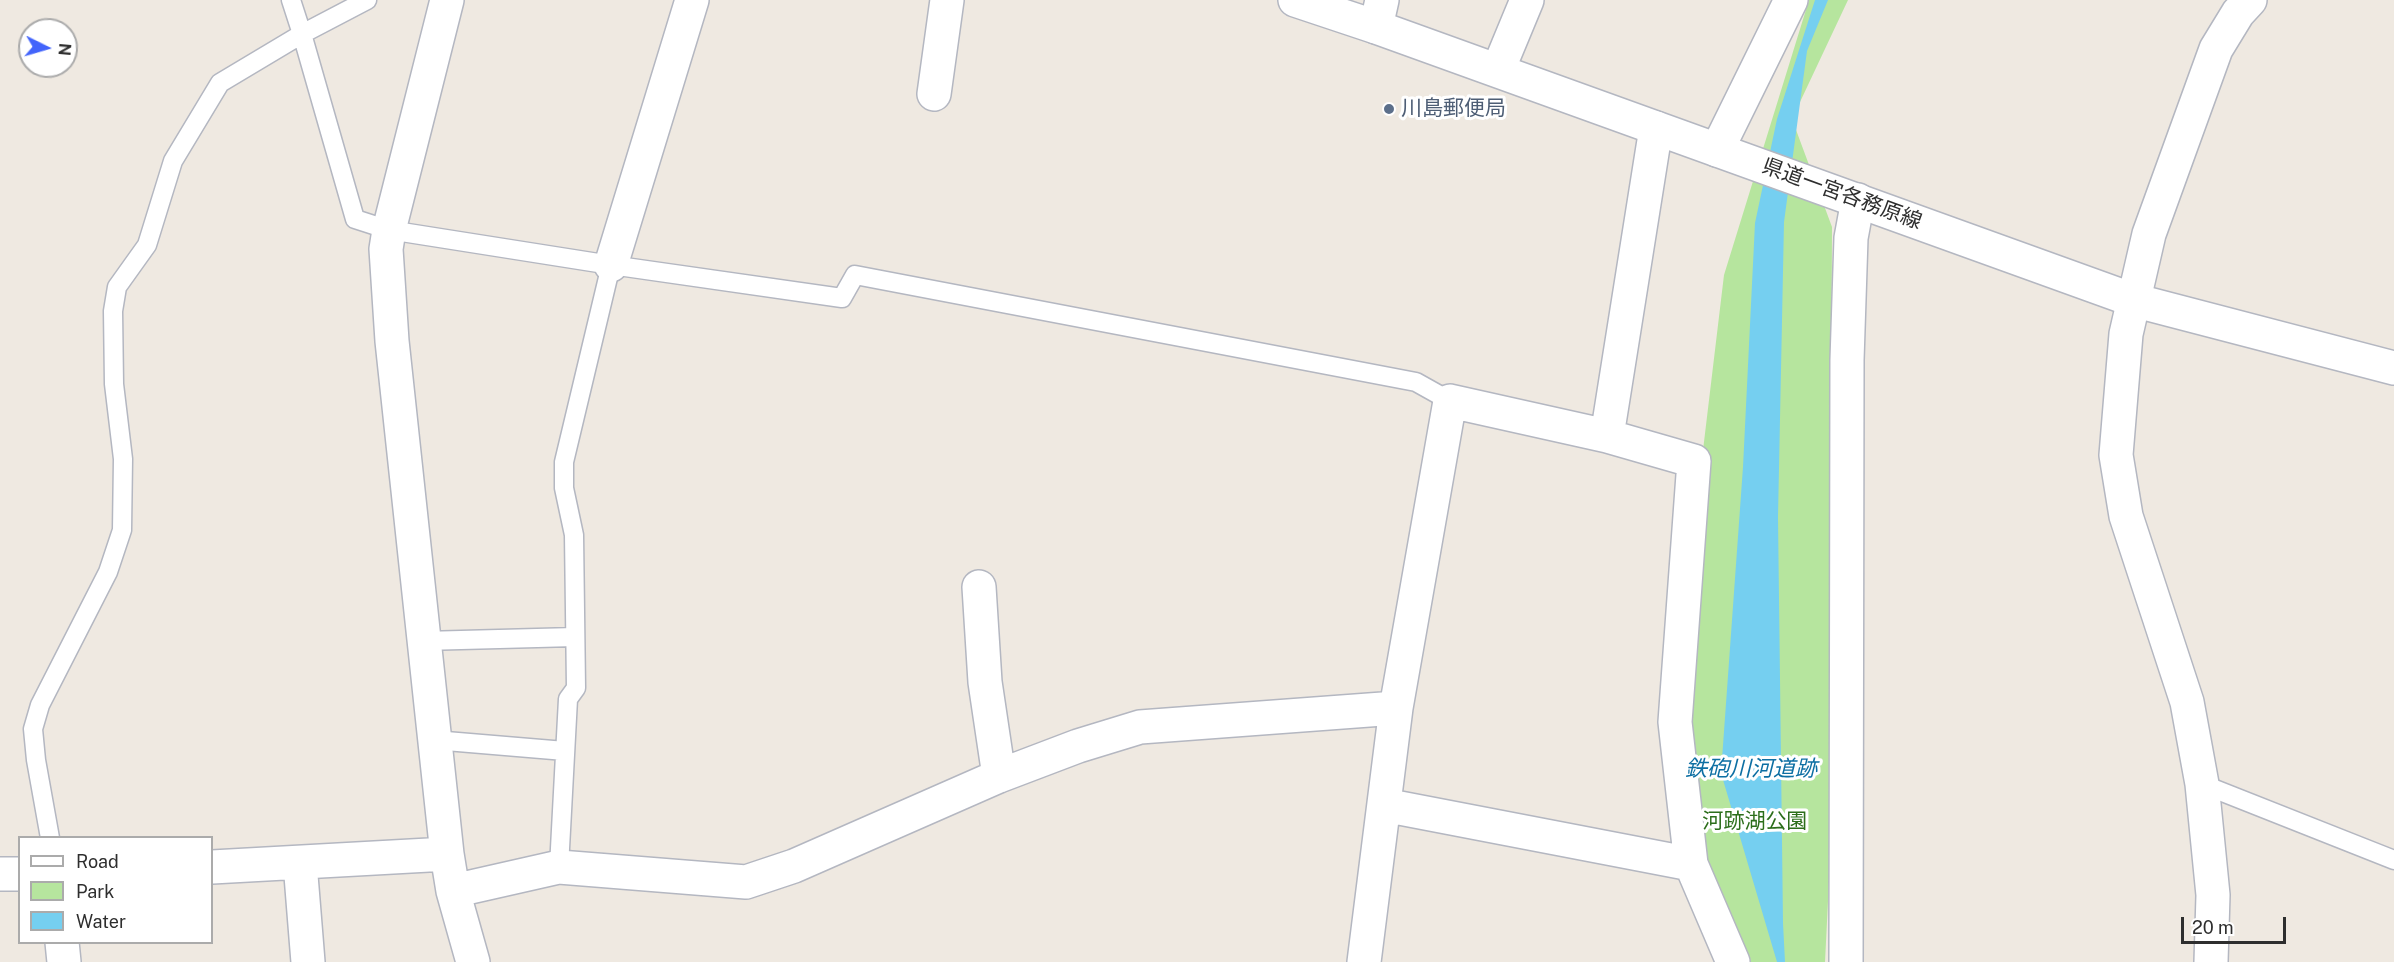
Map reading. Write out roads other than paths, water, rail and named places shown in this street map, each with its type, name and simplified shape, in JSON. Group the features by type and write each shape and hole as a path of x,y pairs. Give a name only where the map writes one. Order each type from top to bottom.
{"street":[{"path":"447,0 386,249 392,341 447,854 453,891 473,962"},
{"path":"611,265 692,0"},
{"path":"934,94 947,0"},
{"name":"県道一宮各務原線","path":"1295,0 1379,13 1498,70 2133,300 2394,368"},
{"path":"1498,70 1527,0"},
{"path":"1717,150 1791,0"},
{"path":"2211,962 2213,895 2202,784 2187,702 2126,516 2116,455 2126,334 2149,234 2216,49 2238,13 2250,0"},
{"path":"1607,436 1656,128"},
{"path":"1846,962 1847,360 1851,238 1858,200"},
{"path":"1364,962 1396,708 1450,401 1607,436 1694,461 1676,722 1690,864 1732,962"},
{"path":"980,587 985,682 999,776"},
{"path":"453,891 558,867 746,882 794,866 999,776 1078,746 1140,728 1396,708"},
{"path":"1384,805 1690,864"},
{"path":"213,867 447,854"},
{"path":"300,863 308,962"},
{"path":"0,874 18,874"},
{"path":"63,944 64,962"}],"lane":[{"path":"291,0 356,219 389,230 842,298 855,275 1416,382 1450,401"},
{"path":"50,836 36,760 33,729 40,705 108,572 122,530 123,459 114,384 113,311 117,287 147,245 173,161 220,82 302,34 367,0"},
{"path":"558,867 568,699 576,688 574,535 564,488 564,462 611,265"},
{"path":"423,641 575,637"},
{"path":"434,740 565,751"},
{"path":"2202,784 2394,860"}],"water":[{"name":"鉄砲川河道跡","path":"1815,0 1828,0 1807,51 1784,222 1778,517 1785,962 1777,962 1721,773 1743,467 1755,223 1777,119"}],"place":[{"name":"川島郵便局","path":"1389,109"}],"park label":[{"name":"河跡湖公園","path":"1755,822"}]}
